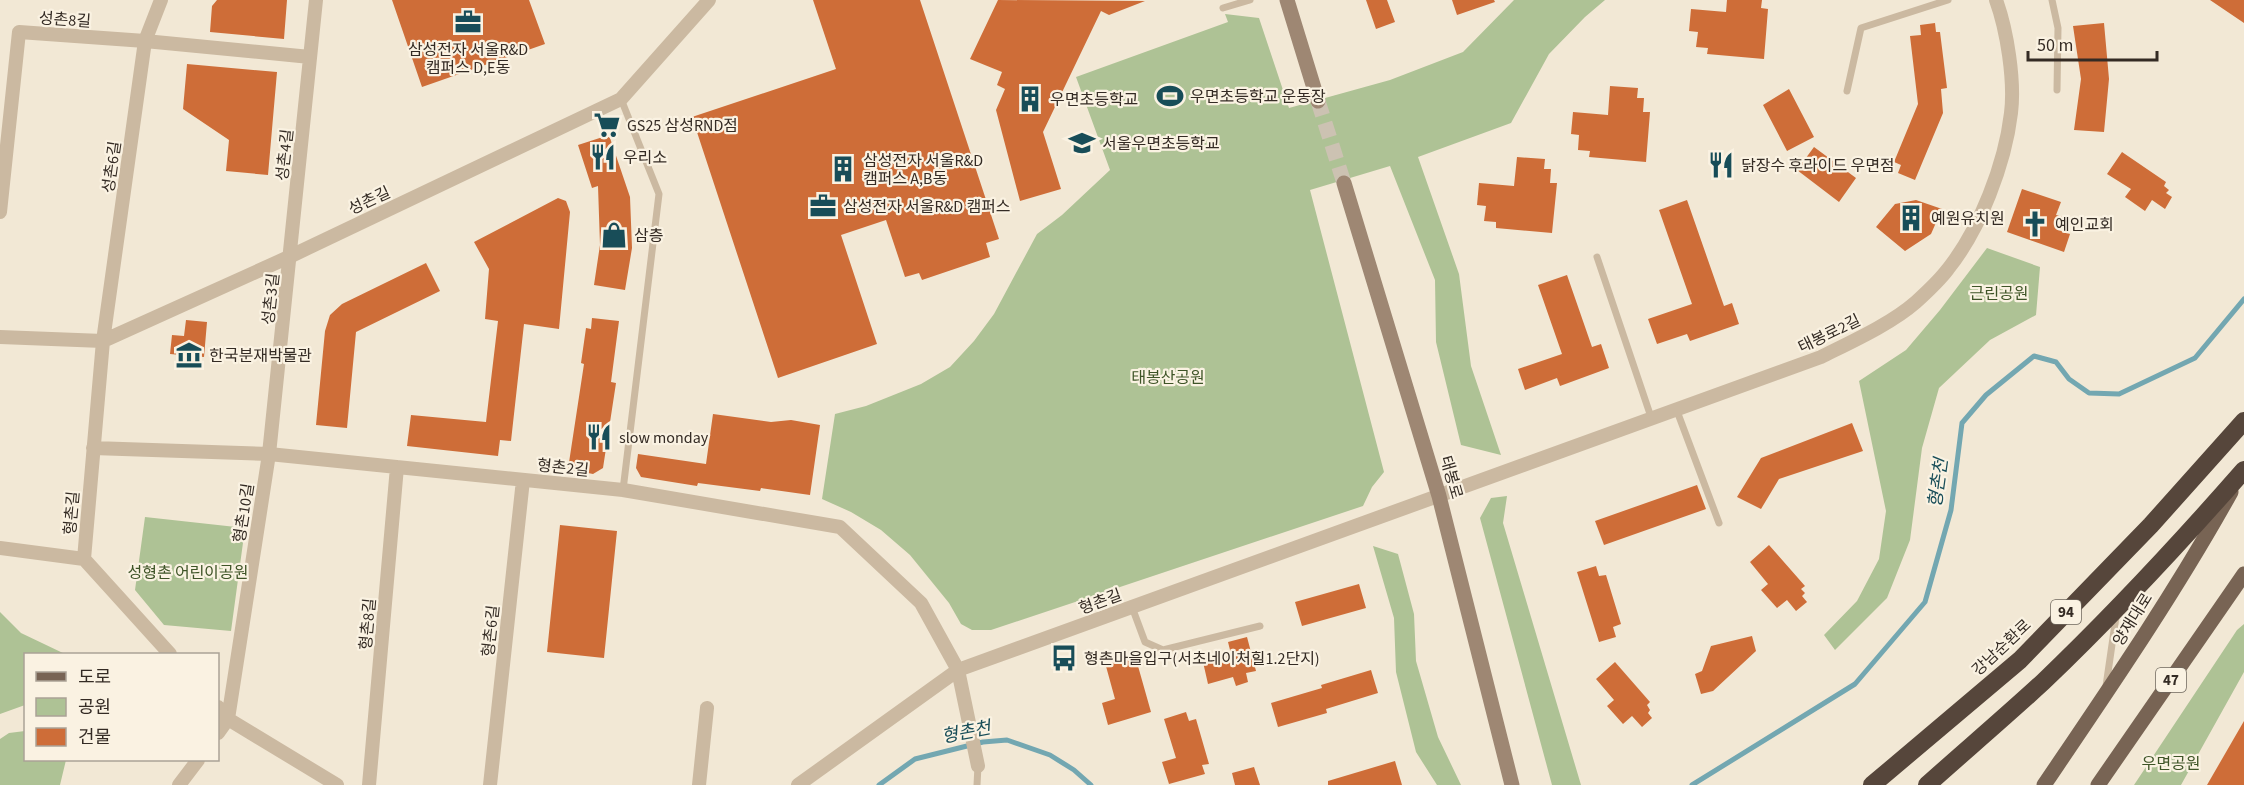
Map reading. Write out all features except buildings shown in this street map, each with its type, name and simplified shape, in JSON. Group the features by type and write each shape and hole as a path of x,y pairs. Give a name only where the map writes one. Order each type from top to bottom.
{"highway":[{"name":"강남순환로","path":"1872,785 2020,660 2151,525 2244,421"},
{"name":"94","path":"1927,785 2042,682 2119,606 2193,528 2244,469"}],"main road":[{"name":"양재대로","path":"2044,785 2105,696 2208,534 2244,469"},
{"name":"47","path":"2098,785 2244,574"}],"street":[{"name":"성촌6길","path":"103,341 145,41 161,0"},
{"name":"성촌4길","path":"291,256 316,0"},
{"name":"성촌길","path":"0,338 103,341 291,256 621,99 709,0"},
{"path":"1287,0 1318,101"},
{"name":"태봉로2길","path":"1439,496 1821,357 1870,332 1914,303 1948,269 1977,225 2000,162 2011,112 2009,51 1996,0"},
{"name":"성촌8길","path":"0,212 19,32 145,41"},
{"path":"145,41 310,57"},
{"name":"태봉로","path":"1344,183 1439,496 1512,785"},
{"name":"성촌3길","path":"269,454 291,256"},
{"name":"형촌길","path":"103,341 84,559 169,653"},
{"name":"형촌2길","path":"93,448 269,454 623,490 840,528 921,603 958,670 978,766"},
{"name":"형촌10길","path":"228,719 269,454"},
{"name":"형촌8길","path":"369,785 397,467"},
{"name":"형촌6길","path":"490,785 524,480"},
{"name":"형촌길","path":"798,785 958,670 1439,496"},
{"path":"0,548 84,559"},
{"path":"219,708 228,719 337,785"},
{"path":"699,785 707,708"},
{"path":"219,732 228,719"},
{"path":"179,785 197,761"}],"lane":[{"path":"1223,8 1250,0"},
{"path":"1846,91 1861,28 1948,0"},
{"path":"2052,0 2058,28 2057,90"},
{"path":"621,99 659,194 623,490"},
{"path":"1597,257 1652,420"},
{"path":"1677,411 1719,523"},
{"path":"2105,696 2114,619 2154,561 2208,534"},
{"path":"1132,607 1145,642 1163,650 1260,626"},
{"path":"977,785 978,766"}],"green space":[{"name":"태봉산공원","path":"1514,0 1605,0 1549,54 1511,123 1418,157 1459,274 1471,366 1501,455 1461,445 1436,342 1435,280 1390,166 1310,190 1384,472 1372,487 1363,506 991,630 972,630 961,624 949,603 910,555 881,530 851,512 822,499 835,414 866,406 921,384 950,367 974,341 994,314 1037,234 1062,215 1110,170 1076,77 1228,22 1225,14 1259,18 1289,108 1390,80 1463,52"},
{"name":"근린공원","path":"1987,248 2040,267 2036,315 1990,340 1939,388 1922,448 1910,540 1887,598 1835,650 1824,635 1857,601 1879,559 1886,511 1859,381 1906,350"},
{"path":"1507,496 1503,523 1581,785 1552,785 1480,518 1491,498"},
{"name":"성형촌 어린이공원","path":"145,517 245,528 231,631 164,625 135,590"},
{"path":"1373,546 1398,554 1414,614 1416,661 1438,737 1461,785 1437,785 1416,752 1396,672 1394,618"},
{"path":"0,612 21,633 63,653 24,653 24,705 0,714"},
{"name":"우면공원","path":"2244,624 2244,672 2181,785 2134,785 2237,630"},
{"path":"24,731 24,761 66,761 60,785 0,785 0,739 9,733"}],"waterway":[{"name":"형촌천","path":"1692,785 1855,684 1925,602 1951,510 1962,423 1986,395 2034,356 2056,362 2069,379 2089,393 2119,394 2195,358 2244,299"},
{"name":"형촌천","path":"879,785 915,759 983,742 1007,740 1050,755 1074,770 1091,785"}],"tunnel":[{"path":"1318,101 1344,183"}],"place":[{"name":"삼성전자 서울R&D 캠퍼스 D,E동","path":"468,22"},
{"name":"우면초등학교 운동장","path":"1170,96"},
{"name":"우면초등학교","path":"1030,99"},
{"name":"GS25 삼성RND점","path":"607,125"},
{"name":"서울우면초등학교","path":"1082,143"},
{"name":"우리소","path":"603,157"},
{"name":"닭장수 후라이드 우면점","path":"1721,165"},
{"name":"삼성전자 서울R&D 캠퍼스 A,B동","path":"843,169"},
{"name":"삼성전자 서울R&D 캠퍼스","path":"823,206"},
{"name":"예원유치원","path":"1911,218"},
{"name":"예인교회","path":"2035,224"},
{"name":"삼층","path":"614,235"},
{"name":"한국분재박물관","path":"189,355"},
{"name":"slow monday","path":"599,437"},
{"name":"형촌마을입구(서초네이처힐1.2단지)","path":"1064,658"}]}
